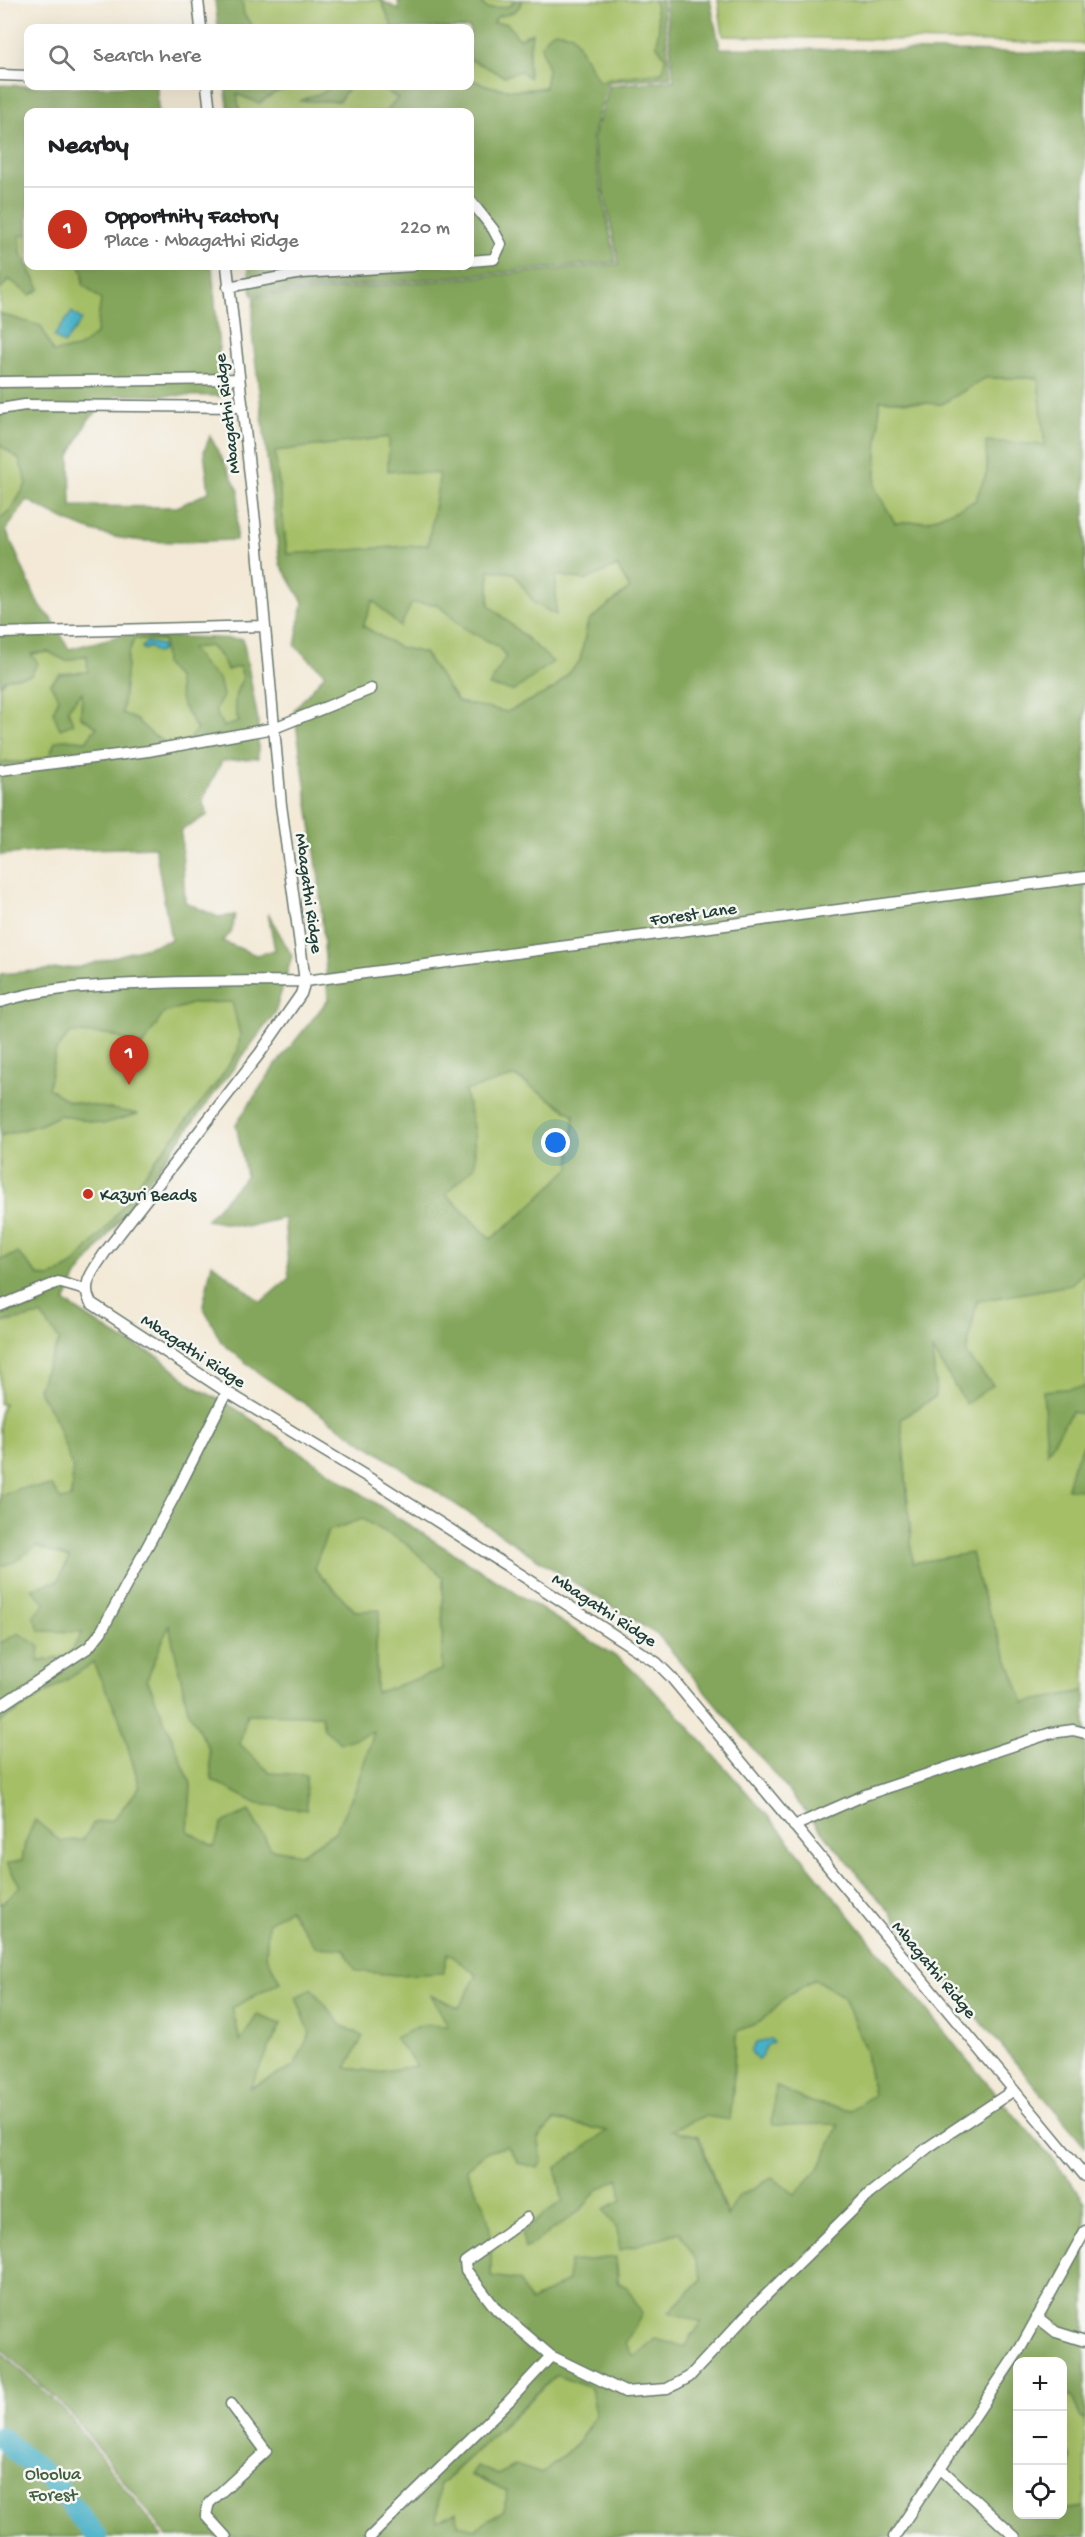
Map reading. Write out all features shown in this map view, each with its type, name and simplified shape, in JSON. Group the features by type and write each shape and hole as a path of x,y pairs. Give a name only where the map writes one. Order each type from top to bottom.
{"street":[{"path":"198,0 201,24"},
{"path":"0,75 24,76"},
{"path":"207,90 210,108"},
{"path":"474,205 493,229 501,244 495,259 474,261"},
{"name":"Mbagathi Ridge","path":"227,270 258,549 281,805 305,981 301,994 260,1053 106,1251 90,1276 86,1290 90,1303 657,1663 1085,2176"},
{"path":"228,287 302,273 350,270"},
{"path":"0,382 238,379"},
{"path":"0,408 25,405 243,407"},
{"path":"0,633 264,626"},
{"path":"0,770 148,751 274,728 371,689"},
{"name":"Forest Lane","path":"2,1001 45,992 101,985 210,981 305,981 1085,877"},
{"path":"0,1306 58,1282 86,1290"},
{"path":"0,1706 89,1647 100,1632 174,1497 227,1392"},
{"path":"794,1826 865,1795 1051,1733 1073,1730 1085,1733"},
{"path":"527,2218 467,2259 465,2265 466,2270 497,2310 551,2356 625,2392 667,2389 689,2377 765,2297 869,2194 930,2146 1014,2090"},
{"path":"894,2537 1021,2347 1085,2231"},
{"path":"1037,2317 1056,2332 1085,2341"},
{"path":"370,2537 509,2401 551,2356"},
{"path":"226,2537 206,2515 209,2503 266,2451 231,2404"},
{"path":"941,2469 1015,2537"}],"green space":[{"path":"215,0 242,0 244,15 251,24 218,24"},
{"path":"242,0 381,0 391,24 251,24 244,15"},
{"path":"381,0 399,10 398,0 479,0 487,9 510,6 515,0 522,0 516,10 510,14 498,16 493,23 507,23 519,39 532,33 528,61 529,78 521,71 504,76 474,61 474,24 391,24"},
{"path":"479,0 515,0 510,6 487,9"},
{"path":"523,0 654,0 659,26 657,45 665,57 664,72 613,78 599,82 572,34 541,46 548,69 545,87 526,90 507,89 474,81 474,61 504,76 521,71 529,77 528,61 532,33 519,39 493,24 497,16 506,15 519,7"},
{"path":"654,0 662,0 671,77 608,82 591,140 616,262 252,295 249,270 474,270 474,108 389,108 398,98 385,90 474,90 474,81 507,90 545,88 548,69 541,46 548,35 555,31 572,34 599,82 663,72 665,57 657,45 659,26"},
{"path":"665,0 710,0 720,48 1085,53 1085,1271 1070,1285 977,1301 966,1355 993,1385 966,1404 932,1349 936,1396 901,1419 913,1563 971,1553 980,1588 1024,1703 1085,1691 1085,2146 659,1636 551,1568 260,1374 221,1342 203,1306 212,1263 261,1302 289,1278 284,1218 246,1227 206,1220 246,1176 236,1124 274,1067 328,1000 319,879 294,710 325,674 295,646 303,602 280,564 252,333 254,297 619,264 593,140 610,85 674,80","holes":["985,378 1038,378 1045,445 986,441 987,472 975,501 928,521 895,523 875,488 880,400 942,404","389,437 388,471 440,474 428,545 287,554 275,451","617,566 630,588 588,622 580,661 554,689 507,712 458,702 424,653 398,647 363,626 373,600 400,627 412,603 437,604 465,629 498,646 506,656 489,686 514,691 553,662 489,605 489,570 514,573 534,603 556,615 556,575 586,580","515,1076 574,1115 570,1168 522,1214 491,1239 446,1194 475,1166 474,1133 465,1091"]},
{"path":"718,0 1085,0 1085,44 723,36"},
{"path":"0,85 24,86 24,90 157,90 158,108 24,108 24,235 20,236 21,254 24,260 24,270 30,270 40,289 30,295 9,279 0,290"},
{"path":"226,90 282,90 259,103 237,94 239,108 228,108"},
{"path":"328,90 302,100 339,101 347,90 385,90 398,99 389,108 239,108 236,94 259,103 276,92"},
{"path":"347,90 339,101 299,101 326,91"},
{"path":"24,234 24,260 21,254 20,235"},
{"path":"30,270 82,270 83,284 101,300 96,334 79,348 53,352 41,326 0,314 0,290 9,279 30,295 40,289"},
{"path":"82,270 212,270 223,396 116,395 88,420 70,456 71,506 177,507 209,492 204,451 210,436 239,491 236,540 169,542 119,538 73,524 27,500 6,530 38,603 54,622 69,649 123,635 243,639 258,720 258,758 222,761 202,801 208,815 181,830 185,902 218,917 235,915 231,933 222,941 256,955 275,950 268,913 292,956 275,1013 77,1276 65,1302 120,1338 159,1357 192,1385 236,1409 398,1518 623,1661 673,1709 775,1824 964,2056 1070,2180 1085,2202 1085,2419 1081,2418 1072,2397 1067,2395 1067,2357 1013,2357 1013,2519 1067,2519 1067,2509 1085,2507 1085,2537 168,2537 69,2411 0,2347 0,1903 3,1903 20,1886 7,1864 22,1860 25,1843 35,1820 60,1841 83,1840 94,1823 113,1820 140,1787 119,1717 93,1663 0,1722 0,1643 19,1633 40,1647 38,1662 68,1656 83,1632 40,1631 33,1616 46,1603 31,1589 58,1581 69,1558 36,1546 15,1562 0,1566 0,1496 20,1488 52,1486 61,1500 71,1498 73,1469 54,1416 38,1389 60,1340 41,1315 0,1323 0,1260 18,1253 38,1275 50,1278 73,1265 108,1226 150,1167 219,1080 238,1051 240,1035 232,1002 194,1003 164,1013 142,1046 108,1034 70,1033 56,1050 48,1088 68,1101 138,1114 103,1124 60,1115 42,1124 0,1136 0,974 80,967 171,940 155,847 56,850 0,855 0,762 23,762 49,757 55,742 64,739 86,741 97,727 81,717 82,692 68,709 73,724 60,729 53,712 59,698 50,684 60,674 88,672 87,655 66,661 49,652 31,654 38,663 31,675 5,679 0,686 0,519 13,507 27,483 19,459 0,445 0,314 41,326 53,352 78,348 96,334 101,300 83,284","holes":["134,639 164,640 165,665 177,677 181,702 197,729 180,751 154,736 136,720 122,713 128,655","210,646 221,657 227,670 240,666 243,678 235,700 239,722 223,727 215,710 223,696 219,679 205,667 191,648","362,1519 407,1544 443,1577 442,1670 376,1693 376,1643 380,1610 355,1611 314,1568 328,1531","169,1625 188,1710 209,1749 212,1780 258,1804 307,1810 306,1775 270,1773 240,1744 247,1714 321,1715 324,1729 341,1743 374,1732 356,1788 335,1832 301,1854 271,1849 249,1811 222,1823 214,1847 188,1831 191,1784 147,1679","289,1909 316,1947 344,1949 356,1971 396,1975 443,1973 448,1953 477,1975 459,2008 431,1995 448,2026 421,2025 395,2038 417,2066 377,2072 346,2068 363,2036 342,2026 312,1989 296,1997 310,2033 294,2067 250,2088 281,2024 257,2015 240,2042 232,2008 280,1982 266,1955 268,1923","815,1979 844,1997 866,2052 873,2095 851,2110 810,2102 775,2086 772,2125 839,2124 819,2169 795,2194 772,2178 737,2197 727,2217 698,2136 671,2130 705,2116 730,2120 737,2031 760,2022 787,1996","555,2120 607,2131 556,2168 563,2201 545,2213 522,2234 525,2249 581,2210 597,2190 619,2179 622,2200 604,2209 617,2229 620,2250 680,2232 695,2258 702,2279 669,2312 702,2322 685,2347 655,2339 634,2357 625,2344 642,2314 627,2287 617,2282 616,2257 569,2262 568,2281 530,2302 519,2280 491,2276 491,2240 486,2212 466,2169 485,2153 507,2146 519,2163 538,2168 542,2160 538,2138","556,2375 591,2388 596,2414 578,2443 541,2474 515,2465 498,2475 477,2466 471,2475 507,2491 504,2510 475,2529 458,2525 457,2512 437,2521 439,2485"]},
{"path":"985,378 1038,378 1045,445 987,472 975,501 928,521 895,523 875,488 880,400 942,404"},
{"path":"389,437 440,473 428,545 287,554 275,451"},
{"path":"0,445 19,459 27,483 13,507 0,519"},
{"path":"617,566 630,588 588,622 580,661 554,689 507,712 458,702 424,653 398,647 363,626 373,600 437,604 465,629 498,646 506,656 552,662 489,605 489,570 514,573 534,603 556,614 556,575 586,580"},
{"path":"134,639 164,640 165,665 177,677 181,702 197,730 180,751 154,736 136,720 122,713 128,655"},
{"path":"210,646 221,657 227,670 239,666 244,678 235,700 239,723 223,727 215,710 223,696 219,679 205,667 190,648"},
{"path":"49,652 66,661 87,655 88,672 60,674 59,698 73,724 67,709 82,692 81,717 97,727 86,741 65,739 49,757 23,762 0,762 0,686 30,654"},
{"path":"233,1002 240,1035 238,1051 219,1080 150,1167 108,1226 73,1265 50,1278 38,1275 18,1254 0,1260 0,1136 42,1124 60,1115 103,1124 137,1114 67,1101 47,1088 56,1050 70,1033 108,1034 142,1046 163,1013 194,1003"},
{"path":"515,1076 574,1115 570,1168 522,1214 491,1239 446,1194 475,1166 474,1133 465,1091"},
{"path":"1085,1271 1085,1387 1080,1388 1047,1452 1071,1412 1085,1414 1085,1443 1073,1465 1067,1488 1085,1490 1085,1691 1024,1703 980,1588 971,1553 913,1563 901,1419 936,1396 932,1348 993,1385 966,1355 977,1301 1070,1285"},
{"path":"41,1315 60,1340 38,1389 54,1416 73,1469 71,1498 61,1500 20,1488 0,1496 0,1414 4,1404 0,1404 0,1323"},
{"path":"1085,1387 1085,1414 1071,1412 1047,1453 1043,1391"},
{"path":"1085,1443 1085,1490 1067,1489 1073,1465"},
{"path":"362,1518 407,1544 443,1577 442,1670 376,1693 376,1643 380,1611 355,1611 314,1568 328,1531"},
{"path":"36,1546 69,1558 58,1581 32,1588 83,1631 69,1656 37,1662 0,1643 0,1566 15,1561"},
{"path":"169,1624 188,1710 209,1749 212,1780 306,1776 270,1774 239,1744 247,1714 321,1715 375,1731 356,1788 335,1832 301,1854 271,1849 214,1847 188,1831 191,1784 147,1679"},
{"path":"93,1662 119,1717 140,1787 113,1820 94,1823 83,1840 60,1841 35,1821 25,1843 20,1887 3,1903 0,1903 0,1722"},
{"path":"289,1909 316,1946 448,1952 477,1975 459,2008 432,1995 449,2026 395,2038 417,2066 377,2072 346,2068 363,2036 342,2026 311,1989 296,1997 311,2033 294,2067 249,2088 281,2024 241,2043 232,2008 280,1982 266,1955 268,1923"},
{"path":"815,1979 844,1997 866,2052 873,2095 851,2110 810,2102 776,2087 839,2123 819,2169 795,2194 728,2218 699,2136 670,2130 705,2116 733,2095 732,2063 736,2031 760,2022 787,1996"},
{"path":"555,2120 608,2131 556,2168 563,2201 545,2213 525,2248 581,2210 596,2190 619,2178 623,2201 604,2209 617,2229 620,2249 680,2232 695,2258 702,2279 670,2311 702,2322 685,2347 655,2339 634,2357 625,2344 617,2266 568,2281 530,2302 491,2276 487,2219 483,2204 466,2169 485,2153 507,2146 519,2163 542,2160 538,2138"},
{"name":"Oloolua Forest","path":"0,2351 65,2411 163,2537 0,2537"},
{"path":"557,2375 591,2388 596,2414 578,2442 541,2474 515,2465 498,2475 477,2467 471,2476 507,2491 504,2511 475,2529 458,2525 457,2513 437,2521 439,2486"},
{"path":"1067,2395 1072,2397 1081,2418 1085,2419 1085,2507 1067,2509 1067,2480 1071,2457 1067,2452"},
{"path":"1067,2452 1071,2457 1067,2486"}],"water":[{"path":"72,312 82,320 64,344 54,336"},
{"path":"147,642 162,645 162,651 157,653 149,647 144,650 142,647"},
{"path":"771,2039 773,2043 767,2045 758,2059 751,2052 756,2042"}],"waterway":[{"path":"0,2437 53,2482 97,2537"}],"place":[{"name":"Opportnity Factory","path":"129,1085"},
{"name":"Kazuri Beads","path":"88,1194"}]}
